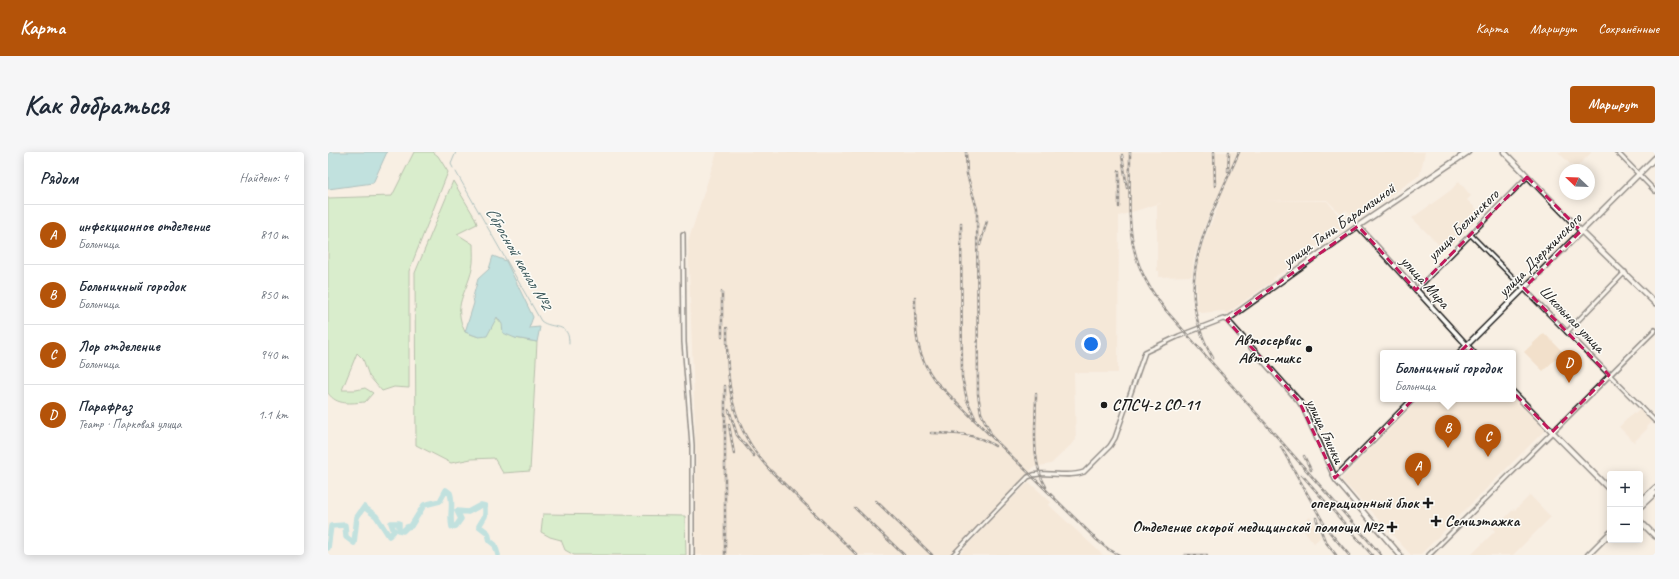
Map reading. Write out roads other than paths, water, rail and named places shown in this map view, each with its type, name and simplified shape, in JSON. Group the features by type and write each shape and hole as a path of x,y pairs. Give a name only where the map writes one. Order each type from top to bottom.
{"street":[{"name":"улица Тани Барамзиной","path":"1227,320 1358,226 1468,152"},
{"path":"1504,152 1527,177 1625,272 1655,304"},
{"path":"1617,152 1655,191"},
{"name":"улица Дзержинского","path":"1462,350 1655,158"},
{"name":"улица Белинского","path":"1416,290 1527,177"},
{"name":"улица Мира","path":"1358,226 1471,350"},
{"path":"683,234 684,342 692,445 692,555"},
{"name":"Школьная улица","path":"1471,235 1655,420"},
{"path":"1567,332 1625,272"},
{"path":"954,555 1028,477 1040,474 1073,475 1084,472 1110,446 1145,352 1179,336 1223,319 1227,320"},
{"name":"улица Глинки","path":"1227,320 1299,401 1335,478 1400,555"},
{"path":"1429,555 1655,330"},
{"path":"1516,395 1607,487"},
{"path":"1335,478 1410,402"},
{"path":"1643,499 1655,488"},
{"path":"1643,504 1655,493"},
{"path":"1643,525 1655,536"},
{"path":"1588,555 1607,536"}],"water":[{"path":"328,152 387,152 373,183 328,189"},
{"path":"493,256 506,261 533,317 529,328 540,327 537,342 515,338 503,333 502,324 497,317 487,336 479,337 465,332 474,303 473,297 478,279 489,269"}],"waterway":[{"name":"Сбросной канал №2","path":"453,168 451,164 456,152"},
{"name":"Сбросной канал №2","path":"456,172 541,321 545,324 560,327 567,332 569,344"},
{"path":"328,548 331,526 345,525 346,537 354,543 357,517 364,507 376,516 389,536 394,531 391,523 399,523 399,530 403,531 407,527 411,526 424,505 440,501 446,490 450,493 451,497 452,527 456,526 461,519 457,511 468,512 481,505 485,506 485,516 479,526 488,533 490,541 495,545 498,555"}],"railway":[{"path":"966,152 967,174 977,209 978,394 981,413 991,434"},
{"path":"1130,152 1129,198 1132,238 1136,257 1143,275 1154,294 1169,314 1381,555"},
{"path":"1214,152 1215,186"},
{"path":"1228,171 1229,152"},
{"path":"1213,358 1200,331 1194,304 1194,279 1198,254 1206,228 1239,152"},
{"path":"1122,155 1127,188"},
{"path":"1119,171 1119,207"},
{"path":"980,245 987,221"},
{"path":"961,223 962,377 967,400 975,418"},
{"path":"722,292 722,336"},
{"path":"915,297 915,321 920,352 929,372 936,382 1097,540 1108,549 1119,555"},
{"path":"727,328 730,386 738,420 746,436 769,469 857,555"},
{"path":"725,386 725,555"},
{"path":"1036,394 1036,454 1041,477 1046,487"},
{"path":"729,410 737,435 754,456"},
{"path":"729,425 734,454"},
{"path":"931,433 972,436 980,438 995,446"},
{"path":"1281,447 1327,529 1349,555"},
{"path":"1304,456 1311,470"},
{"path":"1302,475 1372,555"},
{"path":"876,501 932,555"},
{"path":"855,508 904,555"},
{"path":"1316,518 1325,541 1336,555"},
{"path":"1185,555 1207,555"}],"place":[{"name":"Автосервис Авто-микс","path":"1309,349"},
{"name":"Парафраз","path":"1569,383"},
{"name":"СПСЧ-2 СО-11","path":"1104,405"},
{"name":"Больничный городок","path":"1448,448"},
{"name":"Лор отделение","path":"1488,457"},
{"name":"инфекционное отделение","path":"1418,486"},
{"name":"операционный блок","path":"1428,503"},
{"name":"Семиэтажка","path":"1436,521"},
{"name":"Отделение скорой медицинской помощи №2","path":"1392,527"}]}
